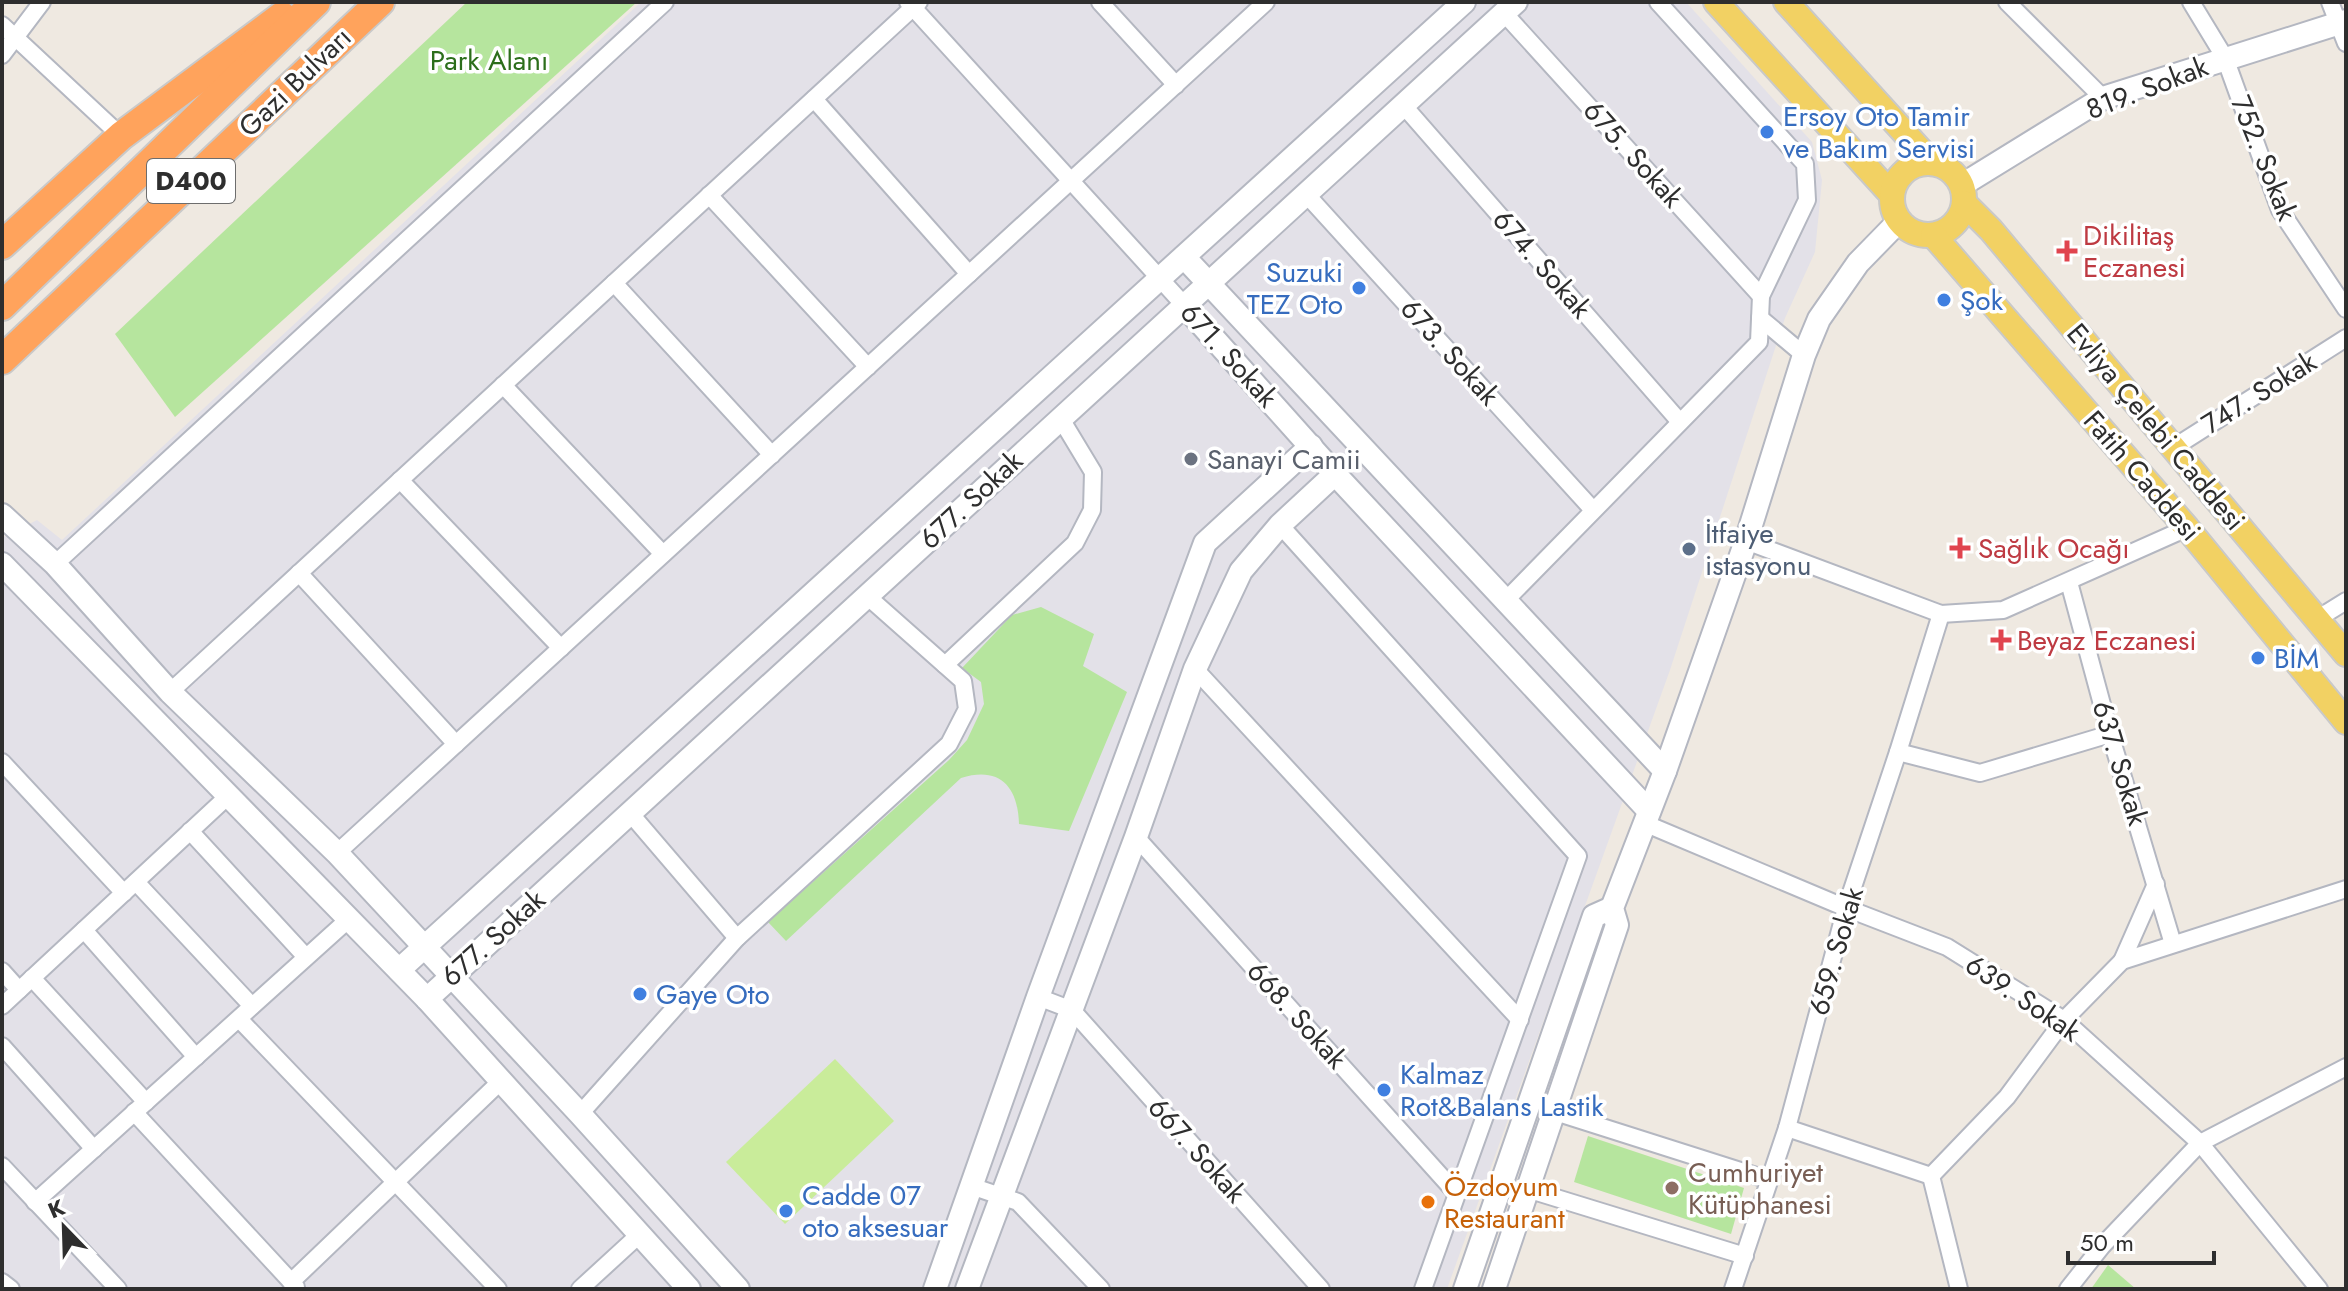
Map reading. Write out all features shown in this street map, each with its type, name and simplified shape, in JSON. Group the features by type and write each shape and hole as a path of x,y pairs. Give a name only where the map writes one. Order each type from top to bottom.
{"highway":[{"path":"2,245 121,136 303,2"},
{"name":"Gazi Bulvarı","path":"2,306 316,2"},
{"name":"Gazi Bulvarı","path":"2,360 380,2"}],"main road":[{"path":"1716,2 1892,195"},
{"path":"1786,2 1932,163 1950,170 1963,194 1962,213 1950,228 1933,235 1914,233 1899,221 1892,204 1894,185 1905,170 1914,165 1932,163"},
{"name":"Evliya Çelebi Caddesi","path":"1963,194 2346,654"},
{"name":"Fatih Caddesi","path":"1933,235 2187,528 2346,722"}],"street":[{"path":"2,55 42,2"},
{"path":"55,564 665,2"},
{"path":"1100,2 1176,85"},
{"path":"309,878 1266,2"},
{"name":"677. Sokak","path":"399,970 1464,2"},
{"path":"1505,601 1759,342 1761,296 1807,200 1805,164 1658,2"},
{"path":"2007,2 2103,98"},
{"name":"752. Sokak","path":"2191,2 2225,58 2280,210 2346,309"},
{"path":"2330,2 2343,30"},
{"path":"148,715 914,4"},
{"name":"671. Sokak","path":"914,4 1646,817"},
{"name":"677. Sokak","path":"427,999 1510,8"},
{"name":"675. Sokak","path":"1510,8 1761,296"},
{"path":"2,25 121,136"},
{"name":"819. Sokak","path":"1963,194 2103,98 2225,58 2343,30"},
{"path":"814,99 969,274"},
{"name":"674. Sokak","path":"1404,106 1680,422"},
{"name":"673. Sokak","path":"1306,194 1593,510"},
{"path":"709,195 868,367"},
{"path":"1494,1289 1617,925 1612,908 1665,771 1746,541 1804,355 1819,319 1858,263 1899,221"},
{"name":"671. Sokak","path":"1184,257 1665,771"},
{"path":"614,283 772,455"},
{"path":"1760,318 1804,355"},
{"name":"747. Sokak","path":"2173,448 2346,338"},
{"path":"503,385 663,554"},
{"path":"945,665 1075,543 1092,510 1093,472 1061,419"},
{"path":"935,1289 1038,997 1205,543 1311,446"},
{"path":"967,1289 1136,837 1195,669 1241,571 1280,525 1335,474"},
{"path":"400,480 561,648"},
{"path":"2,515 55,564 170,692 337,853 738,1289"},
{"path":"1280,525 1578,856 1423,1289"},
{"path":"1746,541 1941,614 2003,610 2187,528"},
{"path":"2,564 427,999 689,1289"},
{"path":"299,573 456,744"},
{"name":"637. Sokak","path":"2069,582 2110,734 2173,944"},
{"path":"580,1114 737,938 949,744 967,709 963,681 867,596"},
{"path":"2317,619 2346,601"},
{"name":"659. Sokak","path":"1733,1289 1787,1128 1846,908 1941,614"},
{"path":"1195,669 1520,1020"},
{"path":"1898,752 1980,773 2110,734"},
{"path":"2,762 252,1006"},
{"path":"2,1006 227,797"},
{"path":"630,813 737,938"},
{"name":"639. Sokak","path":"1646,817 1846,908 1947,947 2064,1020 2200,1143 2319,1289"},
{"path":"190,831 306,957"},
{"name":"668. Sokak","path":"1136,837 1457,1194"},
{"path":"1931,1176 2007,1097 2064,1020 2122,961 2156,884"},
{"path":"2122,961 2346,889"},
{"path":"1465,1289 1594,916 1612,908"},
{"path":"35,1202 350,918"},
{"path":"84,930 196,1057"},
{"path":"2,971 19,990"},
{"path":"32,978 294,1285 396,1180 501,1081"},
{"path":"1038,997 1072,1010"},
{"name":"667. Sokak","path":"1072,1010 1321,1289"},
{"path":"239,1019 498,1289"},
{"path":"2,1046 94,1149"},
{"path":"2068,1289 2102,1246 2200,1143 2346,1067"},
{"path":"1555,1112 1769,1180"},
{"path":"1787,1128 1931,1176"},
{"path":"2,1166 118,1289"},
{"path":"1931,1176 1958,1285 1939,1289"},
{"path":"971,1186 1018,1202 1101,1289"},
{"path":"1527,1189 1745,1256"},
{"path":"580,1289 640,1234"},
{"path":"2,1282 11,1289"}],"shaded area":[{"path":"641,2 1686,2 1812,142 1822,180 1815,252 1785,318 1670,670 1447,1289 2,1289 2,538 37,520 62,540"}],"green space":[{"name":"Park Alanı","path":"467,2 637,2 175,417 115,334"},
{"path":"1041,607 1094,634 1083,666 1127,692 1069,831 1019,824 1015,800 1004,783 986,775 961,778 786,941 768,922 949,760 967,740 984,704 981,682 962,668 1012,615"},
{"path":"835,1059 894,1121 785,1224 726,1162"},
{"path":"1588,1136 1744,1188 1731,1234 1574,1182"},
{"path":"2108,1265 2136,1289 2091,1289"}],"place":[{"name":"Ersoy Oto Tamir ve Bakım Servisi","path":"1767,132"},
{"name":"Dikilitaş Eczanesi","path":"2067,251"},
{"name":"Suzuki TEZ Oto","path":"1359,288"},
{"name":"Şok","path":"1944,300"},
{"name":"Sanayi Camii","path":"1191,459"},
{"name":"Sağlık Ocağı","path":"1960,548"},
{"name":"İtfaiye istasyonu","path":"1689,549"},
{"name":"Beyaz Eczanesi","path":"2001,640"},
{"name":"BİM","path":"2258,658"},
{"name":"Gaye Oto","path":"640,994"},
{"name":"Kalmaz Rot&Balans Lastik","path":"1384,1090"},
{"name":"Cumhuriyet Kütüphanesi","path":"1672,1188"},
{"name":"Özdoyum Restaurant","path":"1428,1202"},
{"name":"Cadde 07 oto aksesuar","path":"786,1211"}]}
